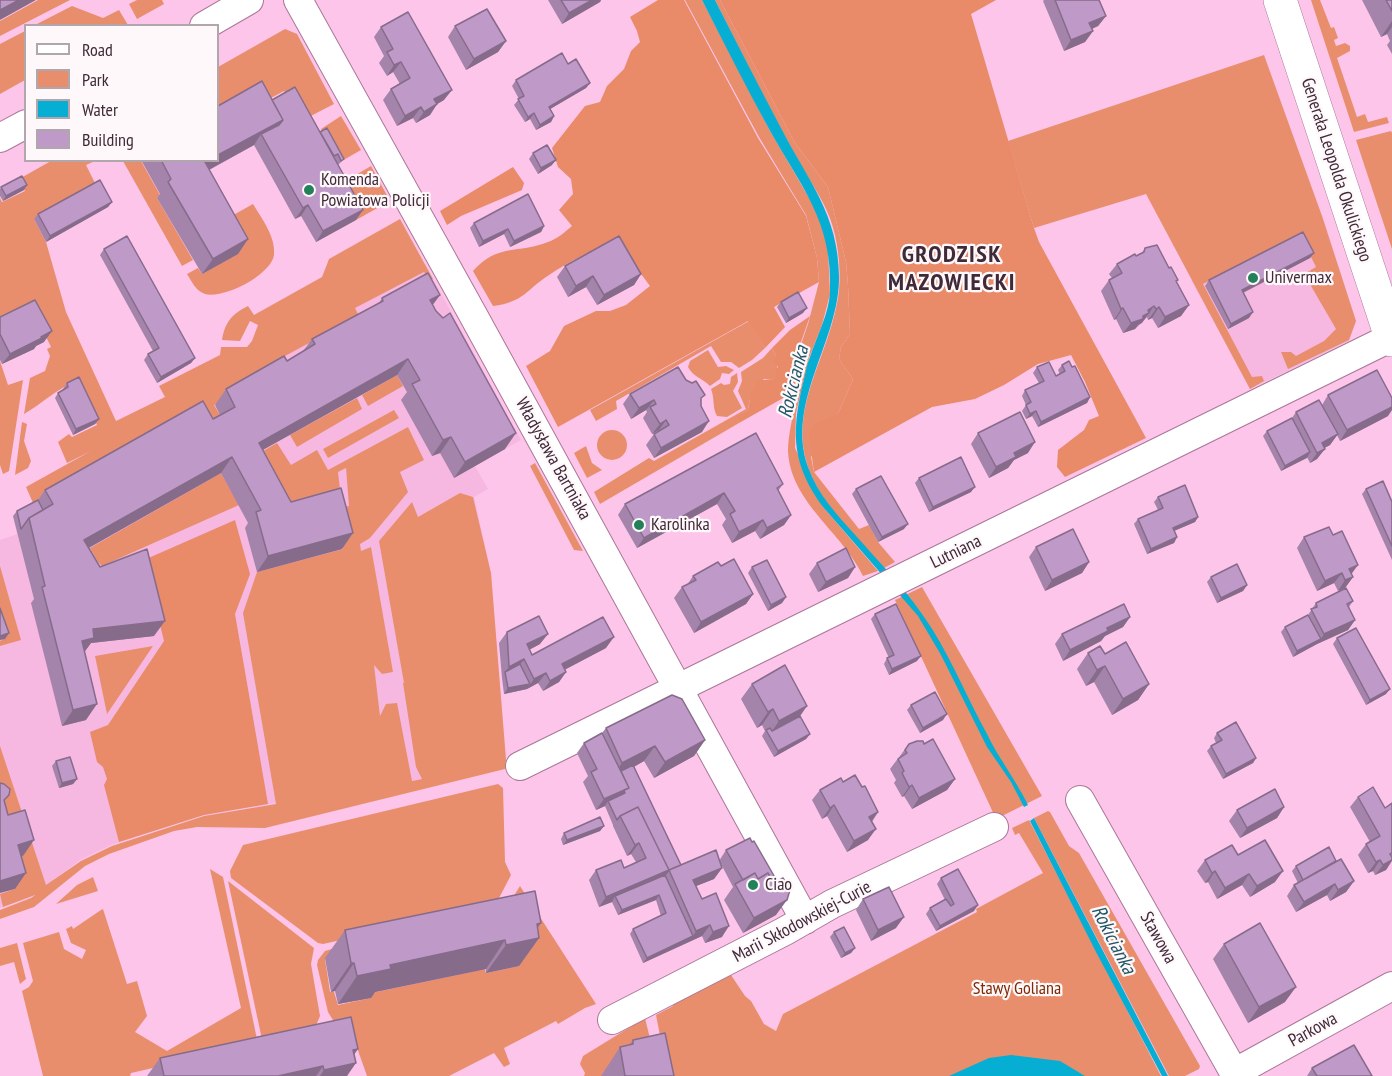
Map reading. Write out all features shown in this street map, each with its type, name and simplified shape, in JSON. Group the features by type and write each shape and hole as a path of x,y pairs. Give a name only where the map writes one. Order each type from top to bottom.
{"street":[{"path":"207,24 249,0"},
{"name":"Władysława Bartniaka","path":"298,0 805,920"},
{"name":"Generała Leopolda Okulickiego","path":"1280,0 1392,338"},
{"path":"0,138 24,125"},
{"name":"Lutniana","path":"520,766 1392,338"},
{"name":"Stawowa","path":"1080,800 1235,1075"},
{"name":"Marii Skłodowskiej-Curie","path":"612,1020 832,904 994,827"},
{"name":"Parkowa","path":"1235,1075 1392,986"}],"shaded area":[{"path":"658,0 684,0 758,138 806,216 817,258 819,282 774,307 785,327 765,348 748,321 558,427 526,366 550,351 564,326 596,311 610,311 626,305 650,286 615,239 565,265 512,302 493,306 473,271 491,256 548,242 572,226 559,210 573,194 571,179 558,167 552,148 585,106 600,102 607,86 624,69 631,51 640,42 630,17"},
{"path":"720,0 996,0 971,14 1034,228 1039,242 1146,438 1065,477 1057,467 1058,450 1084,430 1089,420 1099,416 1071,355 1038,364 1004,385 975,399 932,407 814,472 809,436 814,424 838,414 853,379 839,359 841,347 850,334 846,262 828,187 795,143"},
{"path":"513,167 524,183 522,190 461,216 447,225 440,211"},
{"path":"1322,215 1356,321 1349,341 1250,389 1191,280"},
{"path":"425,264 521,440 475,466 488,489 474,497 491,574 506,760 411,781 204,815 111,845 80,860 31,897 0,908 0,540 17,534 13,516 34,505 26,487"},
{"path":"810,316 793,365 792,393 739,423 736,416 748,410 751,393 757,380 771,380 777,376 775,370 778,367 774,362 776,356 772,348 790,330"},
{"path":"235,520 250,574 235,614 268,804 204,815 119,842 104,785 107,779 103,767 97,762 90,732 108,725 164,641 144,560"}],"green space":[{"path":"38,0 70,0 0,36 0,21"},
{"path":"137,0 162,0 164,4 137,19 129,4"},
{"path":"685,0 702,0 769,129 816,210 823,229 828,249 830,294 822,325 809,358 796,413 795,448 823,507 878,571 863,576 854,560 807,502 791,469 788,451 796,401 795,392 792,393 794,365 819,282 817,258 806,215 759,137"},
{"path":"715,0 720,0 795,143 828,187 846,262 848,285 850,334 841,347 839,359 853,379 838,414 811,457 814,472 859,529 869,525 878,542 895,562 884,568 839,519 817,487 807,463 803,440 808,397 838,299 839,262 832,224"},
{"path":"1311,0 1320,0 1331,28 1334,27 1338,38 1334,40 1336,46 1345,43 1350,46 1350,51 1337,58 1357,117 1365,114 1368,122 1387,117 1389,123 1354,132"},
{"path":"72,6 103,18 119,10 127,24 37,24"},
{"path":"285,29 297,34 334,104 301,121 284,91 256,106 219,115 219,66"},
{"path":"24,32 24,81 0,94 0,44"},
{"path":"1264,55 1322,216 1356,321 1349,340 1288,369 1281,352 1291,352 1296,356 1324,341 1336,329 1304,274 1316,267 1300,235 1203,284 1252,377 1262,376 1264,381 1250,389 1146,194 1034,228 1008,141"},
{"path":"341,116 361,150 340,162 321,129"},
{"path":"1391,131 1392,133 1392,249 1356,140"},
{"path":"49,162 93,162 86,165 96,185 34,219 46,242 66,312 116,421 165,397 159,386 220,355 221,347 247,347 258,325 250,321 240,341 222,340 227,323 238,312 248,306 254,315 322,277 329,259 400,219 433,279 430,281 424,272 355,308 359,316 285,356 290,368 273,371 214,405 224,422 34,505 26,487 91,451 67,463 58,442 69,434 72,437 97,425 76,381 24,414 30,378 45,371 50,356 47,349 51,347 32,308 0,323 0,198 2,202 25,191 19,179"},
{"path":"124,162 142,162 160,195 157,198 193,260 182,266"},
{"path":"371,166 390,201 356,220 337,186"},
{"path":"253,204 268,228 273,242 274,255 271,263 246,284 223,293 213,295 202,293 194,286 187,274 198,268 202,274 219,223"},
{"path":"749,321 765,348 752,360 739,368 731,362 721,362 711,346 616,401 617,409 596,421 590,410"},
{"path":"772,348 776,356 778,376 771,380 764,379 757,386 751,396 748,410 737,416 739,423 600,504 594,492 649,458 654,461 746,409 738,391 742,381 741,372 763,358"},
{"path":"708,350 718,367 726,366 734,370 729,374 722,373 720,379 710,386 692,373 688,367 690,361"},
{"path":"0,361 8,385 23,380 9,471 3,474 0,465"},
{"path":"737,373 738,382 733,391 742,408 727,417 717,416 711,389 721,383 730,384 731,377"},
{"path":"397,375 403,386 368,406 362,395"},
{"path":"357,398 362,409 297,447 290,435"},
{"path":"394,410 399,418 328,458 323,449"},
{"path":"22,422 27,424 24,441 31,461 28,468 15,475"},
{"path":"408,427 424,460 400,472 408,492 370,538 360,544 361,551 371,547 393,672 382,674 374,665 380,716 386,704 397,703 412,781 422,779 416,767 379,541 412,502 418,517 460,493 473,497 491,573 505,769 265,828 197,827 174,831 109,854 85,866 34,907 0,919 0,910 35,895 3,907 0,894 15,889 8,861 24,855 15,826 0,830 0,746 46,885 81,861 112,846 204,816 276,804 243,613 257,572 343,549 330,504 281,517 249,459 277,443 291,465 317,450 328,470","holes":["346,468 349,506 342,507 338,472"]},
{"path":"612,430 623,434 627,445 623,456 612,460 601,456 597,445 601,434"},
{"path":"586,446 592,463 602,470 587,478 574,453"},
{"path":"535,463 583,551 574,550 530,466"},
{"path":"221,473 239,505 102,566 98,562 90,548"},
{"path":"0,566 21,640 0,646 0,641 5,638 0,624"},
{"path":"922,587 1042,796 996,819 895,600"},
{"path":"153,646 107,714 95,656"},
{"path":"498,784 503,788 505,862 511,875 498,900 488,907 323,944 318,943 231,878 230,871 243,845"},
{"path":"1048,811 1069,846 1079,853 1200,1066 1199,1069 1185,1076 1169,1076 1034,818"},
{"name":"Stawy Goliana","path":"1029,820 1161,1076 668,1076 656,1015 673,1006 672,998 729,972 751,1001 764,1024 776,1031 783,1014 977,912 976,909 1043,873 1019,833 1015,835 1012,828"},
{"path":"210,869 223,877 258,1044 131,1073 130,1076 43,1076 22,991 33,981 23,943 59,932 64,949 82,959 86,950 71,943 66,929 72,926 73,929 103,909 127,984 137,981 147,1016 135,1032 167,1051 241,1008"},
{"path":"93,877 98,891 56,904 77,885"},
{"path":"228,881 314,948 311,964 320,1016 314,1030 263,1044"},
{"path":"520,886 596,1004 558,1024 556,1021 504,1048 510,1064 504,1067 494,1053 449,1076 367,1076 354,1039 336,1025 328,1012 317,965 325,951 345,945 346,953 325,959 330,992 334,992 338,1005 371,998 371,993 485,969 486,973 519,966 505,910"},
{"path":"17,943 26,979 20,984 14,962 0,966 0,948"},
{"path":"645,1018 659,1076 584,1076 585,1073 580,1064 583,1056"}],"water":[{"path":"702,0 715,0 773,114 820,199 833,234 839,276 837,300 803,418 803,443 808,467 817,487 829,504 899,584 931,628 1028,805 1024,807 1011,782 987,747 941,655 918,616 823,507 800,464 796,421 807,364 825,316 830,292 830,267 826,245 813,206 760,113"},
{"path":"1034,818 1168,1076 1162,1076 1096,952 1030,821"},
{"path":"1011,1055 1060,1061 1085,1076 949,1076 989,1058"}],"building":[{"path":"0,0 19,0 0,10"},
{"path":"561,0 592,0 569,13"},
{"path":"1055,0 1099,0 1106,16 1089,23 1093,31 1071,40"},
{"path":"1386,0 1392,0 1392,11"},
{"path":"487,9 506,41 474,59 455,26"},
{"path":"408,12 452,90 434,99 437,104 424,112 421,107 405,116 391,89 410,78 401,62 394,65 387,52 393,49 381,27"},
{"path":"562,53 568,64 576,59 590,83 549,107 554,116 540,125 534,113 528,117 518,99 524,96 516,80"},
{"path":"262,81 283,120 219,154 219,105"},
{"name":"Komenda Powiatowa Policji","path":"295,87 363,210 323,231 308,205 303,208 261,134 279,125 283,120 272,100"},
{"path":"327,128 344,159 341,161 338,154 334,156 320,132"},
{"path":"547,145 556,160 541,168 533,153"},
{"path":"162,162 205,162 248,239 213,259 168,182 171,179"},
{"path":"22,176 27,185 6,196 1,187"},
{"path":"100,180 112,202 50,236 38,214"},
{"path":"528,194 544,226 514,241 508,229 483,241 474,223"},
{"path":"1303,232 1314,253 1242,290 1253,312 1231,324 1209,280"},
{"path":"127,236 195,358 161,377 148,354 159,348 104,249"},
{"path":"619,236 641,274 604,295 593,276 576,286 565,266"},
{"path":"1157,245 1178,280 1176,281 1189,305 1165,317 1159,307 1156,309 1154,306 1148,310 1149,313 1143,316 1143,319 1131,323 1123,308 1121,309 1109,280 1122,273 1117,264 1135,254 1136,256 1144,252 1145,248"},
{"path":"428,273 440,295 430,300 436,311 443,318 450,313 516,433 465,462 451,437 443,440 412,384 420,380 408,359 259,443 291,502 341,488 353,533 268,556 256,512 261,510 232,457 84,540 100,567 147,549 165,621 93,629 94,638 82,641 97,704 73,710 42,587 45,586 29,518 53,504 45,490 203,401 213,419 235,407 226,389 284,356 287,361 315,344 312,339 383,301 382,298"},
{"path":"798,292 807,308 789,318 781,302"},
{"path":"35,300 52,331 10,354 0,334 0,317"},
{"path":"1069,361 1072,367 1075,366 1090,397 1041,422 1036,411 1030,414 1026,405 1031,402 1025,390 1044,381 1037,367 1049,362 1056,376 1065,371 1062,365"},
{"path":"678,367 686,380 692,383 696,381 705,395 701,398 701,406 709,421 661,448 654,434 669,425 666,420 660,424 650,407 656,404 654,400 639,408 630,394"},
{"path":"1377,370 1392,398 1392,407 1347,430 1328,395"},
{"path":"79,377 99,419 76,429 58,393 68,387 67,383"},
{"path":"1319,400 1338,434 1322,443 1325,449 1317,453 1296,412"},
{"path":"1020,412 1035,442 1014,453 1016,457 996,467 978,433"},
{"path":"1292,418 1310,452 1285,466 1267,431"},
{"path":"756,433 783,484 777,488 791,515 767,528 763,520 739,532 730,514 735,511 724,493 644,538 625,504"},
{"path":"961,457 975,487 933,507 919,478"},
{"path":"881,476 908,524 882,537 856,489"},
{"path":"1383,481 1392,502 1392,546 1366,489"},
{"path":"1185,485 1198,517 1173,528 1177,537 1151,549 1138,519 1163,508 1158,497"},
{"path":"38,500 43,510 29,518 21,529 17,511"},
{"path":"1329,527 1333,535 1342,531 1358,565 1349,569 1353,577 1345,580 1342,573 1325,581 1304,537"},
{"path":"1073,529 1089,562 1052,580 1036,547"},
{"path":"846,548 855,567 826,582 817,563"},
{"path":"734,559 753,594 701,622 682,587 696,580 693,576 718,562 721,566"},
{"path":"767,560 786,597 771,605 752,567"},
{"path":"1237,564 1247,585 1221,598 1211,577"},
{"path":"1346,588 1353,601 1347,604 1355,620 1324,634 1311,609 1317,607 1316,603"},
{"path":"896,604 921,656 892,669 887,658 894,655 875,614"},
{"path":"1124,604 1130,617 1070,650 1062,634"},
{"path":"0,608 9,633 0,636"},
{"path":"1308,615 1321,639 1297,651 1285,627"},
{"path":"539,616 548,634 527,644 532,655 603,617 614,637 562,664 566,672 550,681 546,673 534,679 524,659 509,667 507,632"},
{"path":"1356,628 1390,689 1370,700 1337,638"},
{"path":"1126,642 1149,684 1123,699 1105,666 1097,670 1088,653 1100,646 1105,654"},
{"path":"520,664 530,684 508,688 505,672"},
{"path":"785,665 807,706 779,721 773,709 768,712 752,684"},
{"path":"935,692 947,714 923,728 911,705"},
{"path":"672,695 682,699 705,740 665,762 655,746 622,763 606,728"},
{"path":"800,716 810,734 778,751 766,730 770,728 772,731"},
{"path":"1236,722 1256,758 1226,774 1211,746 1222,740 1217,733"},
{"path":"602,733 629,788 604,799 591,772 597,769 584,743"},
{"path":"933,739 955,779 919,798 912,785 909,787 898,759 907,753 905,750 909,744 923,741 924,744"},
{"path":"70,757 77,779 62,783 56,761"},
{"path":"633,765 681,865 669,870 638,807 620,816 617,820 608,801 625,793 624,790 629,788 621,771"},
{"path":"855,775 862,787 865,786 878,812 869,817 876,829 854,841 834,805 830,808 820,790 841,778 843,782"},
{"path":"0,783 10,789 9,795 4,800 8,815 25,810 34,840 18,845 26,873 0,881"},
{"path":"1373,787 1385,808 1392,803 1392,853 1390,854 1392,860 1383,865 1380,860 1376,862 1366,844 1380,836 1358,797"},
{"path":"1275,789 1284,807 1247,828 1237,810"},
{"path":"638,807 669,870 606,897 596,870 621,860 624,868 646,858 639,843 635,845 620,816"},
{"path":"600,817 604,826 567,840 564,833"},
{"path":"750,838 777,881 774,883 768,873 758,879 755,873 743,880 726,850"},
{"path":"1265,840 1283,871 1257,886 1249,874 1225,888 1215,871 1212,873 1205,860 1232,845 1238,855"},
{"path":"1329,847 1336,861 1303,880 1296,866"},
{"path":"716,850 722,868 693,880 702,899 716,893 729,926 713,932 710,925 696,931 669,870"},
{"path":"1341,859 1354,881 1338,890 1335,884 1304,902 1294,885"},
{"path":"958,869 978,905 940,926 930,908 946,899 951,906 954,904 941,878"},
{"path":"755,873 758,879 768,873 774,883 783,878 790,890 787,900 754,918 735,884"},
{"path":"665,875 693,936 647,958 633,929 666,913 659,895 622,910 615,896"},
{"path":"889,887 904,917 878,930 863,899"},
{"path":"535,891 541,923 537,924 539,938 506,945 505,940 390,965 391,969 357,976 354,963 351,963 345,930"},
{"path":"1260,923 1296,987 1259,1007 1224,944"},
{"path":"844,927 855,948 845,953 834,932"},
{"path":"351,1017 358,1049 353,1050 356,1063 324,1070 323,1066 278,1076 164,1076 160,1058"},
{"path":"665,1033 674,1076 625,1076 620,1047 633,1044 633,1040"},
{"path":"1354,1045 1372,1076 1317,1076 1312,1068"}],"place":[{"name":"Komenda Powiatowa Policji","path":"309,190"},
{"name":"Univermax","path":"1253,278"},
{"name":"Karolinka","path":"639,525"},
{"name":"Ciao","path":"753,885"}],"district":[{"name":"GRODZISK MAZOWIECKI","path":"952,269"}],"water label":[{"name":"Rokicianka","path":"794,382"},
{"name":"Rokicianka","path":"1113,940"}]}
